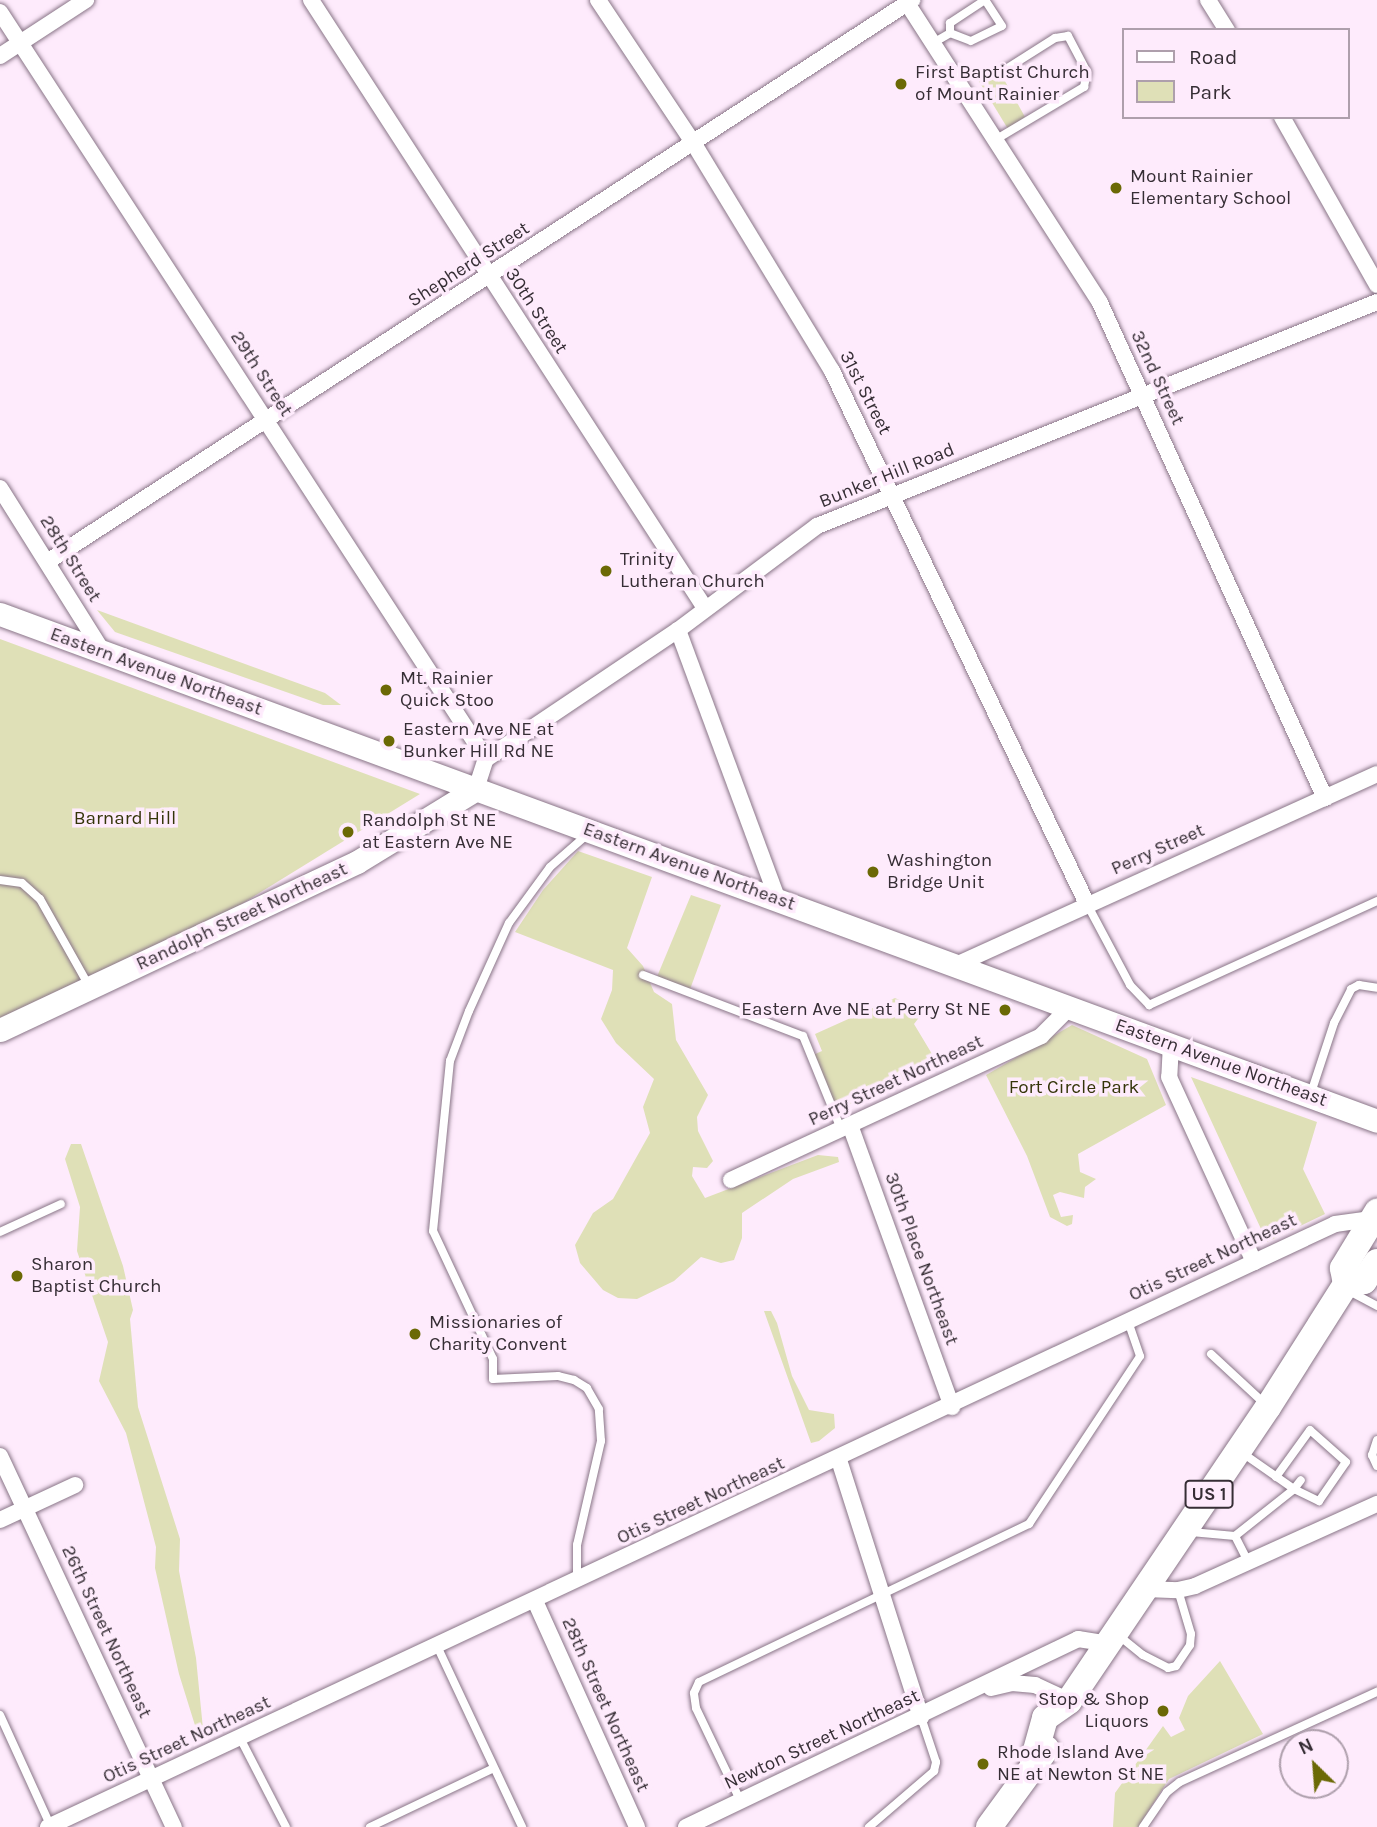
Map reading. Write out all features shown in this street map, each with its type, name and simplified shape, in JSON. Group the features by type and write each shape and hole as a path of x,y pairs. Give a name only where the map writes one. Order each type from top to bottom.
{"main road":[{"name":"Eastern Avenue Northeast","path":"0,614 1377,1121"},
{"name":"Randolph Street Northeast","path":"0,1030 357,862 476,789"},
{"name":"US 1","path":"989,1827 1033,1761 1058,1737 1069,1701 1268,1407 1344,1286 1343,1268 1375,1216"},
{"name":"US 1","path":"1344,1286 1364,1281 1377,1262"}],"street":[{"path":"0,56 86,0"},
{"name":"30th Street","path":"311,0 705,608"},
{"name":"31st Street","path":"598,0 694,144 832,370 1087,904"},
{"path":"1209,0 1226,28"},
{"name":"Shepherd Street","path":"47,562 489,278 908,1"},
{"name":"32nd Street","path":"908,1 1100,303 1325,798"},
{"name":"29th Street","path":"0,12 486,760"},
{"path":"1283,119 1377,285"},
{"name":"Bunker Hill Road","path":"486,760 678,630 817,526 1144,398 1377,302"},
{"name":"28th Street","path":"0,488 103,652"},
{"path":"678,630 778,900"},
{"path":"476,789 486,760"},
{"name":"Perry Street","path":"956,965 1377,774"},
{"name":"Perry Street Northeast","path":"730,1180 1041,1037 1070,1007"},
{"path":"1171,1044 1169,1077 1254,1262"},
{"name":"30th Place Northeast","path":"846,1127 951,1407"},
{"name":"Otis Street Northeast","path":"50,1827 839,1460 1335,1224 1375,1216"},
{"name":"26th Street Northeast","path":"0,1455 174,1827"},
{"path":"839,1460 921,1717"},
{"path":"0,1520 75,1485"},
{"path":"1144,1589 1178,1590 1377,1504"},
{"name":"28th Street Northeast","path":"535,1601 638,1827"},
{"name":"Newton Street Northeast","path":"686,1827 975,1692 1078,1639 1112,1639"},
{"name":"Newton Street Northeast","path":"975,1692 1021,1684 1069,1701"}],"lane":[{"path":"985,0 1002,26 971,41 950,33 950,23 985,0"},
{"path":"933,43 950,33"},
{"path":"995,140 1084,87 1087,72 1068,36 1055,38 1003,71"},
{"path":"578,1581 577,1545 601,1441 599,1409 587,1388 574,1380 547,1376 493,1379 493,1359 433,1231 450,1061 487,963 550,867 591,831"},
{"path":"0,880 22,883 40,899 90,988"},
{"path":"1087,904 1130,985 1150,1005 1377,901"},
{"path":"643,975 803,1035 846,1127"},
{"path":"1311,1096 1334,1023 1351,989 1359,985 1377,988"},
{"path":"0,1232 61,1204"},
{"path":"1344,1286 1377,1306"},
{"path":"741,1801 696,1707 694,1693 699,1682 880,1592 1029,1524 1140,1356 1128,1322"},
{"path":"1211,1354 1268,1407"},
{"path":"1239,1450 1276,1477 1294,1489 1319,1501 1346,1462 1310,1430 1276,1477"},
{"path":"1377,1440 1372,1455 1377,1466"},
{"path":"1322,1453 1328,1445"},
{"path":"1184,1531 1236,1536 1294,1489 1301,1480"},
{"path":"1236,1536 1248,1562"},
{"path":"1112,1639 1168,1668 1176,1666 1190,1645 1191,1634 1178,1590"},
{"path":"437,1646 522,1827"},
{"path":"1143,1827 1167,1792 1180,1782 1377,1692"},
{"path":"0,1715 50,1827"},
{"path":"869,1827 934,1771 936,1762 921,1717"},
{"path":"240,1738 286,1827"},
{"path":"370,1827 494,1768"}],"green space":[{"path":"996,65 1025,117 1008,129 977,78"},
{"path":"97,610 325,693 341,705 323,705 115,632"},
{"name":"Barnard Hill","path":"0,639 420,794 240,905 0,1018"},
{"path":"578,851 652,877 627,948 643,966 654,992 672,1004 676,1040 708,1095 697,1117 698,1131 713,1161 707,1168 693,1167 692,1176 705,1198 818,1155 838,1157 839,1162 793,1179 742,1213 742,1238 734,1260 721,1263 701,1257 674,1281 637,1299 618,1298 603,1290 580,1263 575,1245 593,1213 613,1199 650,1133 643,1107 654,1079 616,1043 601,1019 612,990 613,970 515,932 543,890"},
{"path":"691,895 721,905 689,992 654,984"},
{"path":"895,998 924,1011 914,1024 932,1054 934,1067 834,1111 813,1055 822,1051 815,1034"},
{"name":"Fort Circle Park","path":"1072,1025 1147,1059 1166,1105 1078,1154 1080,1172 1096,1179 1085,1187 1084,1198 1060,1192 1053,1195 1061,1217 1073,1215 1072,1224 1067,1226 1050,1217 1027,1156 986,1075"},
{"name":"Fort Circle Park","path":"1191,1077 1317,1122 1303,1169 1325,1214 1267,1242"},
{"path":"71,1144 81,1144 123,1266 133,1310 130,1319 138,1407 180,1539 179,1571 196,1658 203,1729 198,1735 179,1674 155,1568 156,1547 126,1433 99,1381 108,1342 77,1251 80,1207 65,1159"},
{"path":"764,1311 771,1311 777,1323 792,1376 809,1410 834,1414 835,1428 819,1441 811,1443"},
{"path":"1220,1661 1263,1734 1169,1779 1138,1827 1113,1827 1115,1793 1163,1726 1171,1737 1185,1730 1179,1718 1188,1696"}],"place":[{"name":"First Baptist Church of Mount Rainier","path":"901,84"},
{"name":"Mount Rainier Elementary School","path":"1116,188"},
{"name":"Trinity Lutheran Church","path":"606,571"},
{"name":"Mt. Rainier Quick Stoo","path":"386,690"},
{"name":"Eastern Ave NE at Bunker Hill Rd NE","path":"389,741"},
{"name":"Randolph St NE at Eastern Ave NE","path":"348,832"},
{"name":"Washington Bridge Unit","path":"873,872"},
{"name":"Eastern Ave NE at Perry St NE","path":"1005,1010"},
{"name":"Sharon Baptist Church","path":"17,1276"},
{"name":"Missionaries of Charity Convent","path":"415,1334"},
{"name":"Stop & Shop Liquors","path":"1163,1711"},
{"name":"Rhode Island Ave NE at Newton St NE","path":"983,1764"}]}
